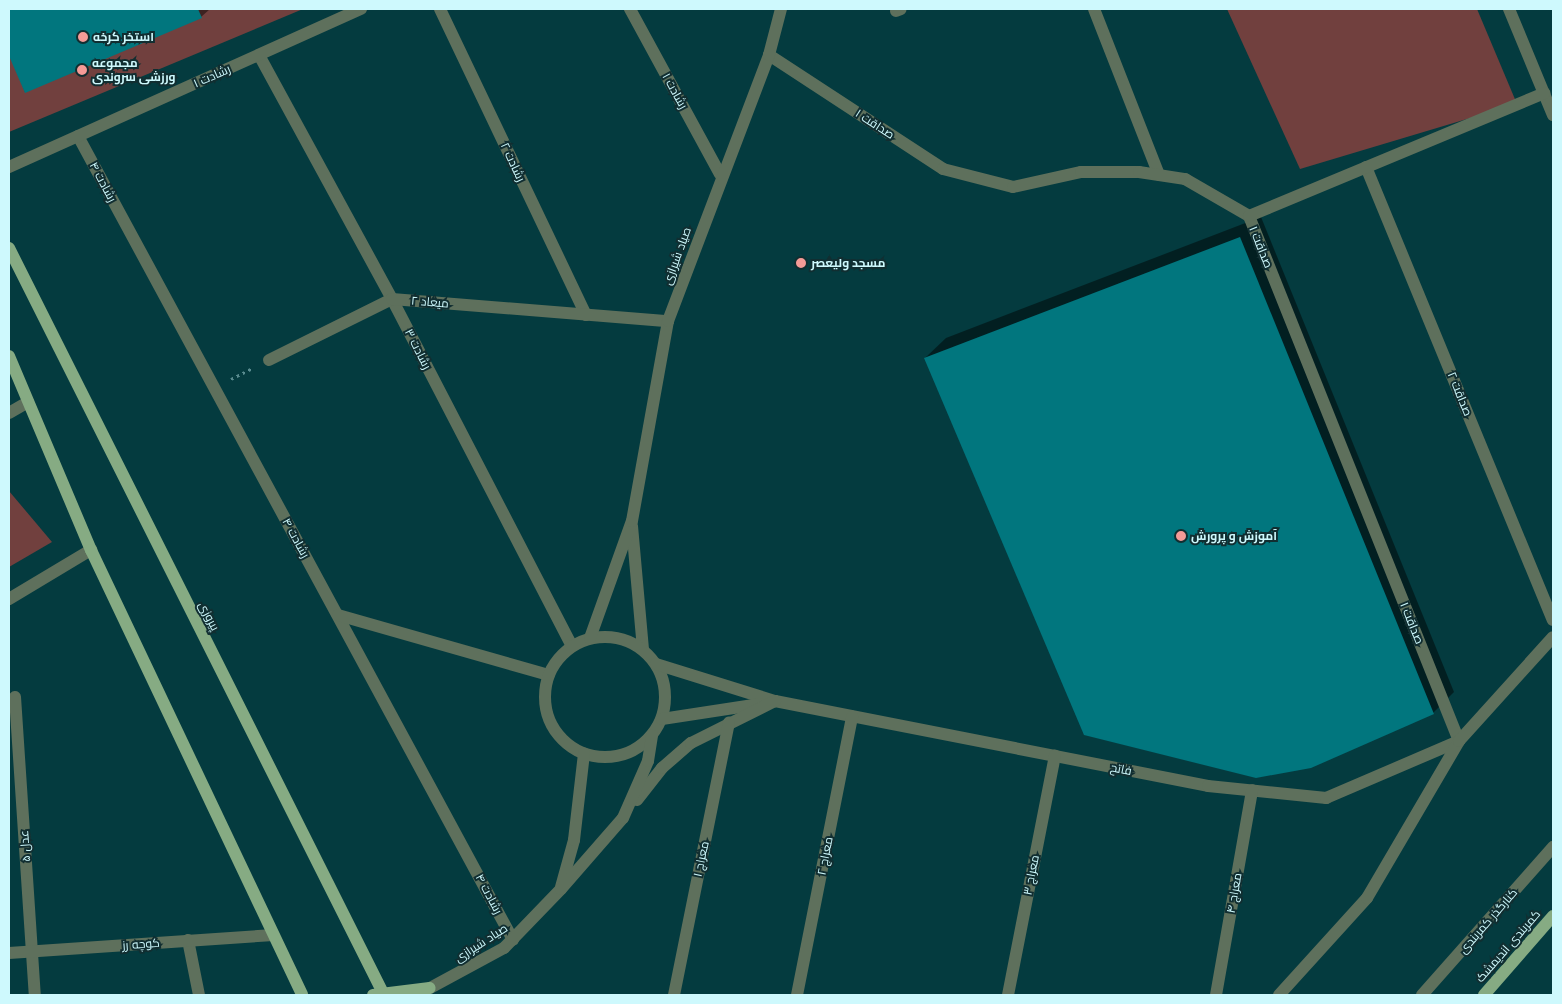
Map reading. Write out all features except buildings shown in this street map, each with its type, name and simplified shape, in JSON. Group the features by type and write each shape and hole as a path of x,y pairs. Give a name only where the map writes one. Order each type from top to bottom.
{"main road":[{"name":"پیروزی","path":"9,248 380,994"},
{"path":"9,356 92,550 272,935 302,995"},
{"name":"کمربندی اندیمشک","path":"1484,995 1553,916"},
{"name":"صیاد شیرازی","path":"380,994 427,992"}],"street":[{"name":"رشادت ۱","path":"9,167 361,9"},
{"name":"رشادت ۲","path":"440,9 586,315"},
{"name":"رشادت ۱","path":"630,9 720,174"},
{"name":"صیاد شیرازی","path":"632,522 668,321 720,174 769,55 781,9"},
{"path":"1094,9 1159,175"},
{"path":"1509,9 1553,116"},
{"name":"رشادت ۳","path":"258,55 392,299 572,646"},
{"name":"صداقت ۱","path":"769,55 943,169 1012,187 1081,172 1159,175 1185,179 1249,216 1459,741"},
{"path":"1249,216 1544,94"},
{"name":"رشادت ۴","path":"78,136 213,389 338,615 513,940"},
{"name":"صداقت ۲","path":"1366,167 1553,620"},
{"name":"میعاد ۲","path":"392,299 668,321"},
{"path":"269,360 392,299"},
{"path":"9,413 28,402"},
{"path":"590,638 632,522"},
{"path":"632,522 643,650"},
{"path":"9,599 92,550"},
{"path":"338,615 549,675"},
{"path":"1279,995 1367,898 1459,741 1553,637"},
{"path":"623,818 648,761 652,735 662,719 666,700 656,664 643,650 627,640 590,638 572,646 549,675 547,712 567,744 584,754 621,756 652,735"},
{"path":"656,664 775,702"},
{"name":"عدل ۵","path":"15,697 35,995"},
{"path":"662,719 775,702"},
{"path":"623,818 662,768 691,743 729,722 775,702"},
{"name":"فاتح","path":"775,702 1054,756 1252,790 1326,798 1459,741"},
{"name":"معراج ۲","path":"798,995 852,716"},
{"name":"معراج ۱","path":"674,995 729,722"},
{"path":"561,889 574,840 584,754"},
{"name":"معراج ۳","path":"1008,995 1054,756"},
{"name":"معراج ۴","path":"1216,995 1252,790"},
{"name":"صیاد شیرازی","path":"427,992 513,940 623,818"},
{"name":"کنارگذر کمربندی","path":"1422,995 1553,847"},
{"name":"کوچه رز","path":"9,953 272,935"},
{"path":"188,940 199,995"}],"path":[{"path":"213,389 269,360"}],"shaded area":[{"name":"مجموعه ورزشی سروندی","path":"9,9 303,9 9,132"},
{"path":"1227,9 1477,9 1517,104 1300,169"},
{"path":"9,491 52,542 9,567"}],"place":[{"name":"استخر کرخه","path":"83,37"},
{"name":"مجموعه ورزشی سروندی","path":"82,70"},
{"name":"مسجد ولیعصر","path":"801,263"},
{"name":"آموزش و پرورش","path":"1181,536"}]}
